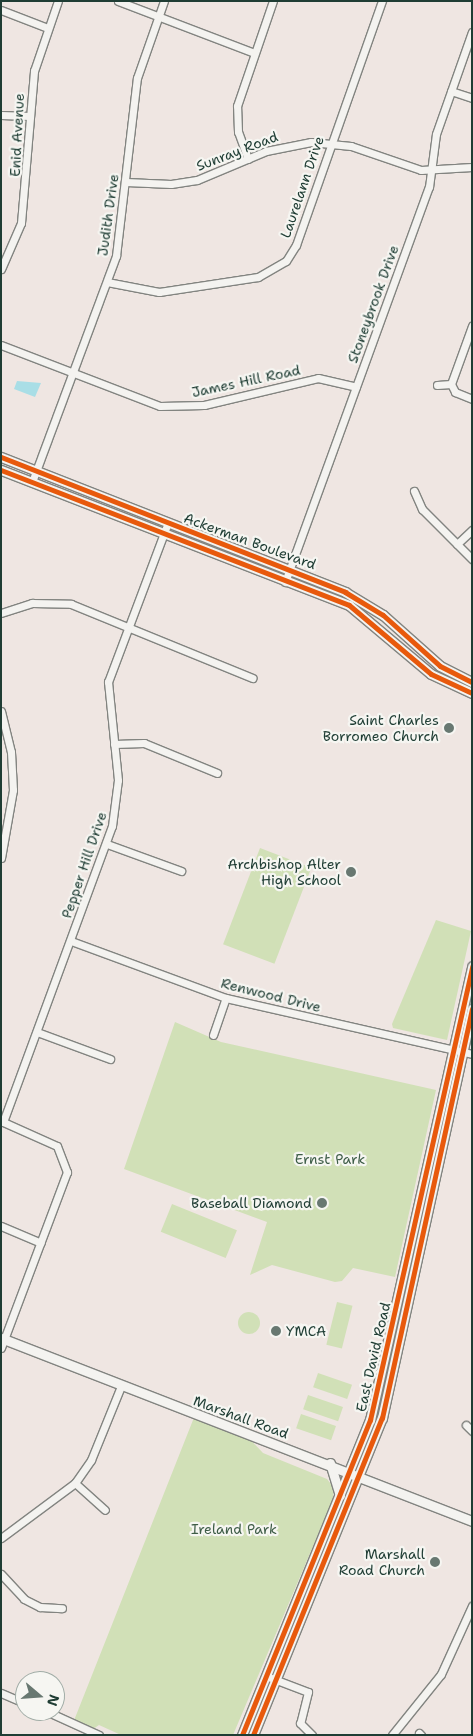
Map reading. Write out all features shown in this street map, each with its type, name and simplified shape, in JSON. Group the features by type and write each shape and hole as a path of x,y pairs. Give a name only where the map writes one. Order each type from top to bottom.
{"street":[{"name":"Enid Avenue","path":"1,269 16,240 25,204 34,71 58,1"},
{"path":"118,1 254,53"},
{"name":"Judith Drive","path":"32,482 107,282 120,238 138,78 164,1"},
{"path":"248,159 238,132 237,106 272,1"},
{"name":"Laurelann Drive","path":"107,282 159,292 273,271 296,245 382,1"},
{"path":"1,10 48,28"},
{"name":"Stoneybrook Drive","path":"285,582 432,170 436,134 472,32"},
{"path":"451,91 472,98"},
{"path":"1,115 30,116"},
{"name":"Sunray Road","path":"126,182 184,182 296,144 331,143 432,170 472,167"},
{"path":"450,384 472,326"},
{"name":"James Hill Road","path":"1,345 133,399 176,407 318,378 356,387"},
{"path":"437,385 450,384"},
{"path":"450,384 455,392 472,399"},
{"name":"Ackerman Boulevard","path":"1,457 167,525 364,602 440,666 472,682"},
{"name":"Ackerman Boulevard","path":"1,470 163,535 349,605 431,674 472,693"},
{"path":"414,491 422,509 472,560"},
{"name":"Pepper Hill Drive","path":"2,1122 107,844 117,796 108,682 167,525"},
{"path":"457,544 472,530"},
{"path":"1,613 58,602 128,625 252,678"},
{"path":"1,711 14,774 12,811 1,858"},
{"path":"114,744 144,743 217,773"},
{"path":"107,844 181,871"},
{"name":"Renwood Drive","path":"71,941 226,998 462,1052"},
{"name":"East David Road","path":"242,1735 351,1472 376,1399 414,1226 462,1052 472,966"},
{"path":"213,1035 226,998"},
{"name":"East David Road","path":"253,1735 360,1477 382,1418 472,1009"},
{"path":"37,1032 110,1059"},
{"path":"1,1348 3,1338 66,1179 66,1163 50,1141 2,1122"},
{"path":"1,1226 41,1243"},
{"path":"414,1226 424,1228"},
{"name":"Marshall Road","path":"3,1338 121,1386 330,1463 360,1477 472,1521"},
{"path":"1,1538 75,1483 91,1460 121,1386"},
{"path":"466,1425 472,1431"},
{"path":"330,1463 341,1486 340,1498"},
{"path":"75,1483 106,1510"},
{"path":"1,1574 24,1599 40,1607 62,1608"},
{"path":"394,1732 441,1674 472,1606"},
{"path":"266,1676 308,1692 300,1723 312,1735"},
{"path":"1,1693 15,1698"},
{"path":"65,1720 99,1735"}],"green space":[{"path":"260,848 311,868 274,964 223,944"},
{"path":"436,920 471,931 447,1040 393,1028 392,1024"},
{"name":"Ernst Park","path":"175,1022 221,1042 436,1090 395,1277 353,1268 342,1281 335,1282 272,1265 250,1275 267,1222 124,1169"},
{"path":"172,1204 237,1230 226,1258 161,1232"},
{"path":"337,1302 353,1306 342,1349 326,1345"},
{"path":"249,1312 259,1319 260,1323 253,1333 249,1334 239,1327 238,1323 245,1313"},
{"path":"318,1373 352,1385 347,1399 313,1387"},
{"path":"308,1395 343,1407 338,1421 303,1409"},
{"path":"301,1414 336,1426 331,1440 296,1428"},
{"name":"Ireland Park","path":"195,1415 244,1433 263,1453 327,1479 334,1488 333,1499 233,1735 121,1735 99,1725 90,1731 73,1723"}],"water":[{"path":"17,381 41,383 35,397 14,389"}],"cycle path":[{"path":"1,457 345,592 383,615 440,666 472,682"},
{"path":"1,470 349,605 431,674 472,693"},
{"path":"242,1735 370,1420 472,966"},
{"path":"253,1735 382,1418 472,1009"}],"place":[{"name":"Saint Charles Borromeo Church","path":"449,728"},
{"name":"Archbishop Alter High School","path":"351,872"},
{"name":"Baseball Diamond","path":"322,1203"},
{"name":"YMCA","path":"276,1331"},
{"name":"Marshall Road Church","path":"435,1562"}]}
